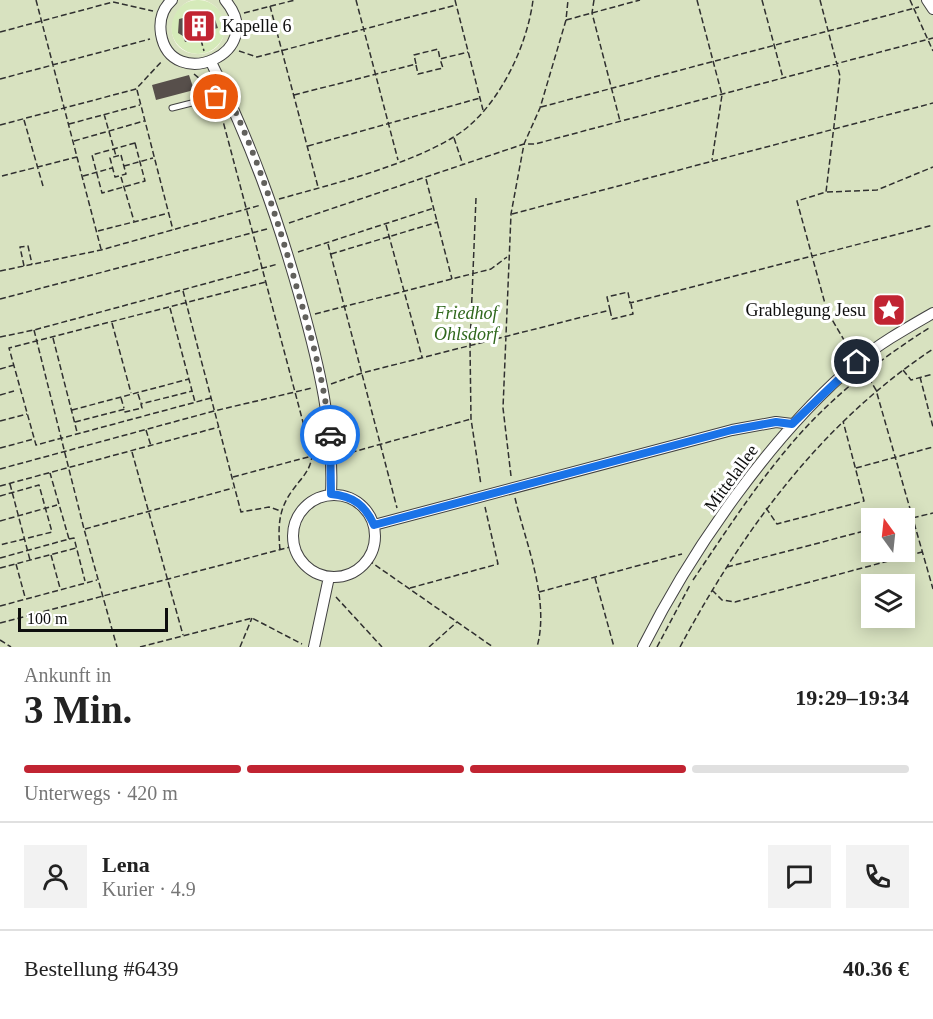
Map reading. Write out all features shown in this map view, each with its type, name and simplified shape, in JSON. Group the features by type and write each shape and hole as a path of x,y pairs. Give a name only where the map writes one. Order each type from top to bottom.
{"street":[{"path":"166,4 161,36 170,52 178,58 197,64 211,62 230,48 236,32 234,15 225,0"},
{"path":"211,62 222,95 272,201 289,258 322,387 333,458 331,494"},
{"name":"Mittelallee","path":"643,647 700,549 792,424 857,362 886,341 933,313"},
{"path":"374,525 732,430 776,422 792,424"},
{"path":"331,494 345,495 358,502 368,512 374,525 374,549 368,560 351,574 329,582 306,567 294,546 292,531 305,505 317,497 331,494"},
{"path":"314,647 329,582"}],"lane":[{"path":"172,108 222,95"}],"path":[{"path":"36,0 101,250"},
{"path":"234,15 295,0"},
{"path":"356,0 398,161"},
{"path":"455,0 483,111"},
{"path":"0,271 101,250 247,210 398,161 454,137 483,111 512,68 530,27 533,0"},
{"path":"537,647 540,635 538,593 513,488 504,408 505,336 511,214 524,144 540,108 566,20 568,0"},
{"path":"594,0 592,13 620,122"},
{"path":"566,20 640,0"},
{"path":"697,0 722,95 712,160"},
{"path":"762,0 783,79"},
{"path":"820,0 840,76 826,192"},
{"path":"910,0 912,9 933,51"},
{"path":"0,32 113,2 166,4"},
{"path":"540,108 712,60 929,4"},
{"path":"230,48 257,57 456,5"},
{"path":"270,6 318,188"},
{"path":"0,79 161,36"},
{"path":"0,299 280,226 524,144 535,144 620,122 933,38"},
{"path":"438,49 443,68 418,74 416,64 414,56 438,49"},
{"path":"440,59 468,52"},
{"path":"0,125 136,89 164,59 169,63"},
{"path":"294,95 416,64"},
{"path":"192,74 222,95 247,210 312,456 310,468 291,492 281,512 278,525 280,550"},
{"path":"136,89 173,231"},
{"path":"307,146 480,98"},
{"path":"511,214 933,103"},
{"path":"68,124 141,105"},
{"path":"104,114 116,156"},
{"path":"24,119 42,186"},
{"path":"73,141 145,121"},
{"path":"454,137 463,165"},
{"path":"135,143 140,161 145,181 102,193 92,155 135,143"},
{"path":"121,155 124,166 126,174 115,177 110,158 121,155"},
{"path":"2,176 77,157"},
{"path":"124,166 154,157"},
{"path":"910,508 876,390 827,311 797,201 826,192 877,190 933,167"},
{"path":"82,176 112,168"},
{"path":"121,176 134,222"},
{"path":"426,178 452,279"},
{"path":"410,588 498,564 483,496 471,419 470,345 476,198"},
{"path":"0,337 34,330 262,268 434,208"},
{"path":"97,231 169,213"},
{"path":"330,255 438,222"},
{"path":"386,224 422,358"},
{"path":"630,303 933,225"},
{"path":"328,244 400,518"},
{"path":"24,267 20,247 28,246 32,265"},
{"path":"305,317 491,269 509,256"},
{"path":"211,398 36,445 9,348 266,282"},
{"path":"183,290 241,512 269,507 281,512"},
{"path":"628,292 630,303 633,314 612,319 607,297 628,292"},
{"path":"170,307 195,402"},
{"path":"0,469 214,411 293,391 322,387 362,373 610,310"},
{"path":"112,322 131,394"},
{"path":"657,647 692,581 782,457 809,424 866,372 933,326"},
{"path":"34,330 97,580 117,647"},
{"path":"52,337 78,434"},
{"path":"680,647 726,567 766,508 843,420 876,390 933,349"},
{"path":"0,369 14,365"},
{"path":"903,369 911,380 933,374"},
{"path":"920,377 933,427"},
{"path":"72,410 189,379"},
{"path":"0,395 14,391"},
{"path":"141,404 192,391"},
{"path":"75,422 124,409 126,412 142,408 138,393"},
{"path":"121,397 124,409"},
{"path":"135,410 137,418"},
{"path":"0,421 27,414"},
{"path":"333,458 471,419"},
{"path":"766,508 777,524 864,501 843,420"},
{"path":"0,486 219,428"},
{"path":"146,429 151,446"},
{"path":"0,448 34,439"},
{"path":"855,468 933,447"},
{"path":"132,451 183,635"},
{"path":"232,477 312,456"},
{"path":"50,473 69,539"},
{"path":"9,483 30,560"},
{"path":"0,496 39,485 52,532 0,545"},
{"path":"84,529 235,488"},
{"path":"0,521 59,505"},
{"path":"915,518 933,513"},
{"path":"915,525 933,589"},
{"path":"726,567 861,532"},
{"path":"0,558 74,538 86,583"},
{"path":"0,623 294,546"},
{"path":"0,568 76,548"},
{"path":"538,593 700,549"},
{"path":"712,590 722,600 735,602 923,552"},
{"path":"51,554 61,590"},
{"path":"368,560 493,647"},
{"path":"16,564 26,599"},
{"path":"595,577 614,647"},
{"path":"0,606 97,580"},
{"path":"329,582 382,647"},
{"path":"240,647 252,618"},
{"path":"140,647 252,618 309,647"},
{"path":"429,647 457,622"},
{"path":"0,640 11,647"}],"green space":[{"name":"Friedhof Ohlsdorf","path":"0,0 192,0 176,13 172,21 172,31 179,47 187,52 198,54 209,52 217,47 224,30 224,21 220,12 204,0 933,0 933,647 0,647"},
{"path":"193,0 203,0 213,4 221,12 225,27 221,42 213,50 203,54 193,54 183,50 175,42 171,32 171,22 175,12 183,4"}],"building":[{"name":"Kapelle 6","path":"212,11 218,28 210,30 212,35 185,42 183,36 178,33 179,19"},
{"path":"189,75 194,90 156,100 152,85"}],"way so far":[{"path":"216,97 227,94 272,201 305,317 322,387 330,435"}],"place":[{"name":"Kapelle 6","path":"199,26"},
{"name":"Grablegung Jesu","path":"889,310"}],"route":[{"path":"330,435 333,458 331,494 345,495 358,502 368,512 374,525 732,430 776,422 792,424 857,362"}]}
